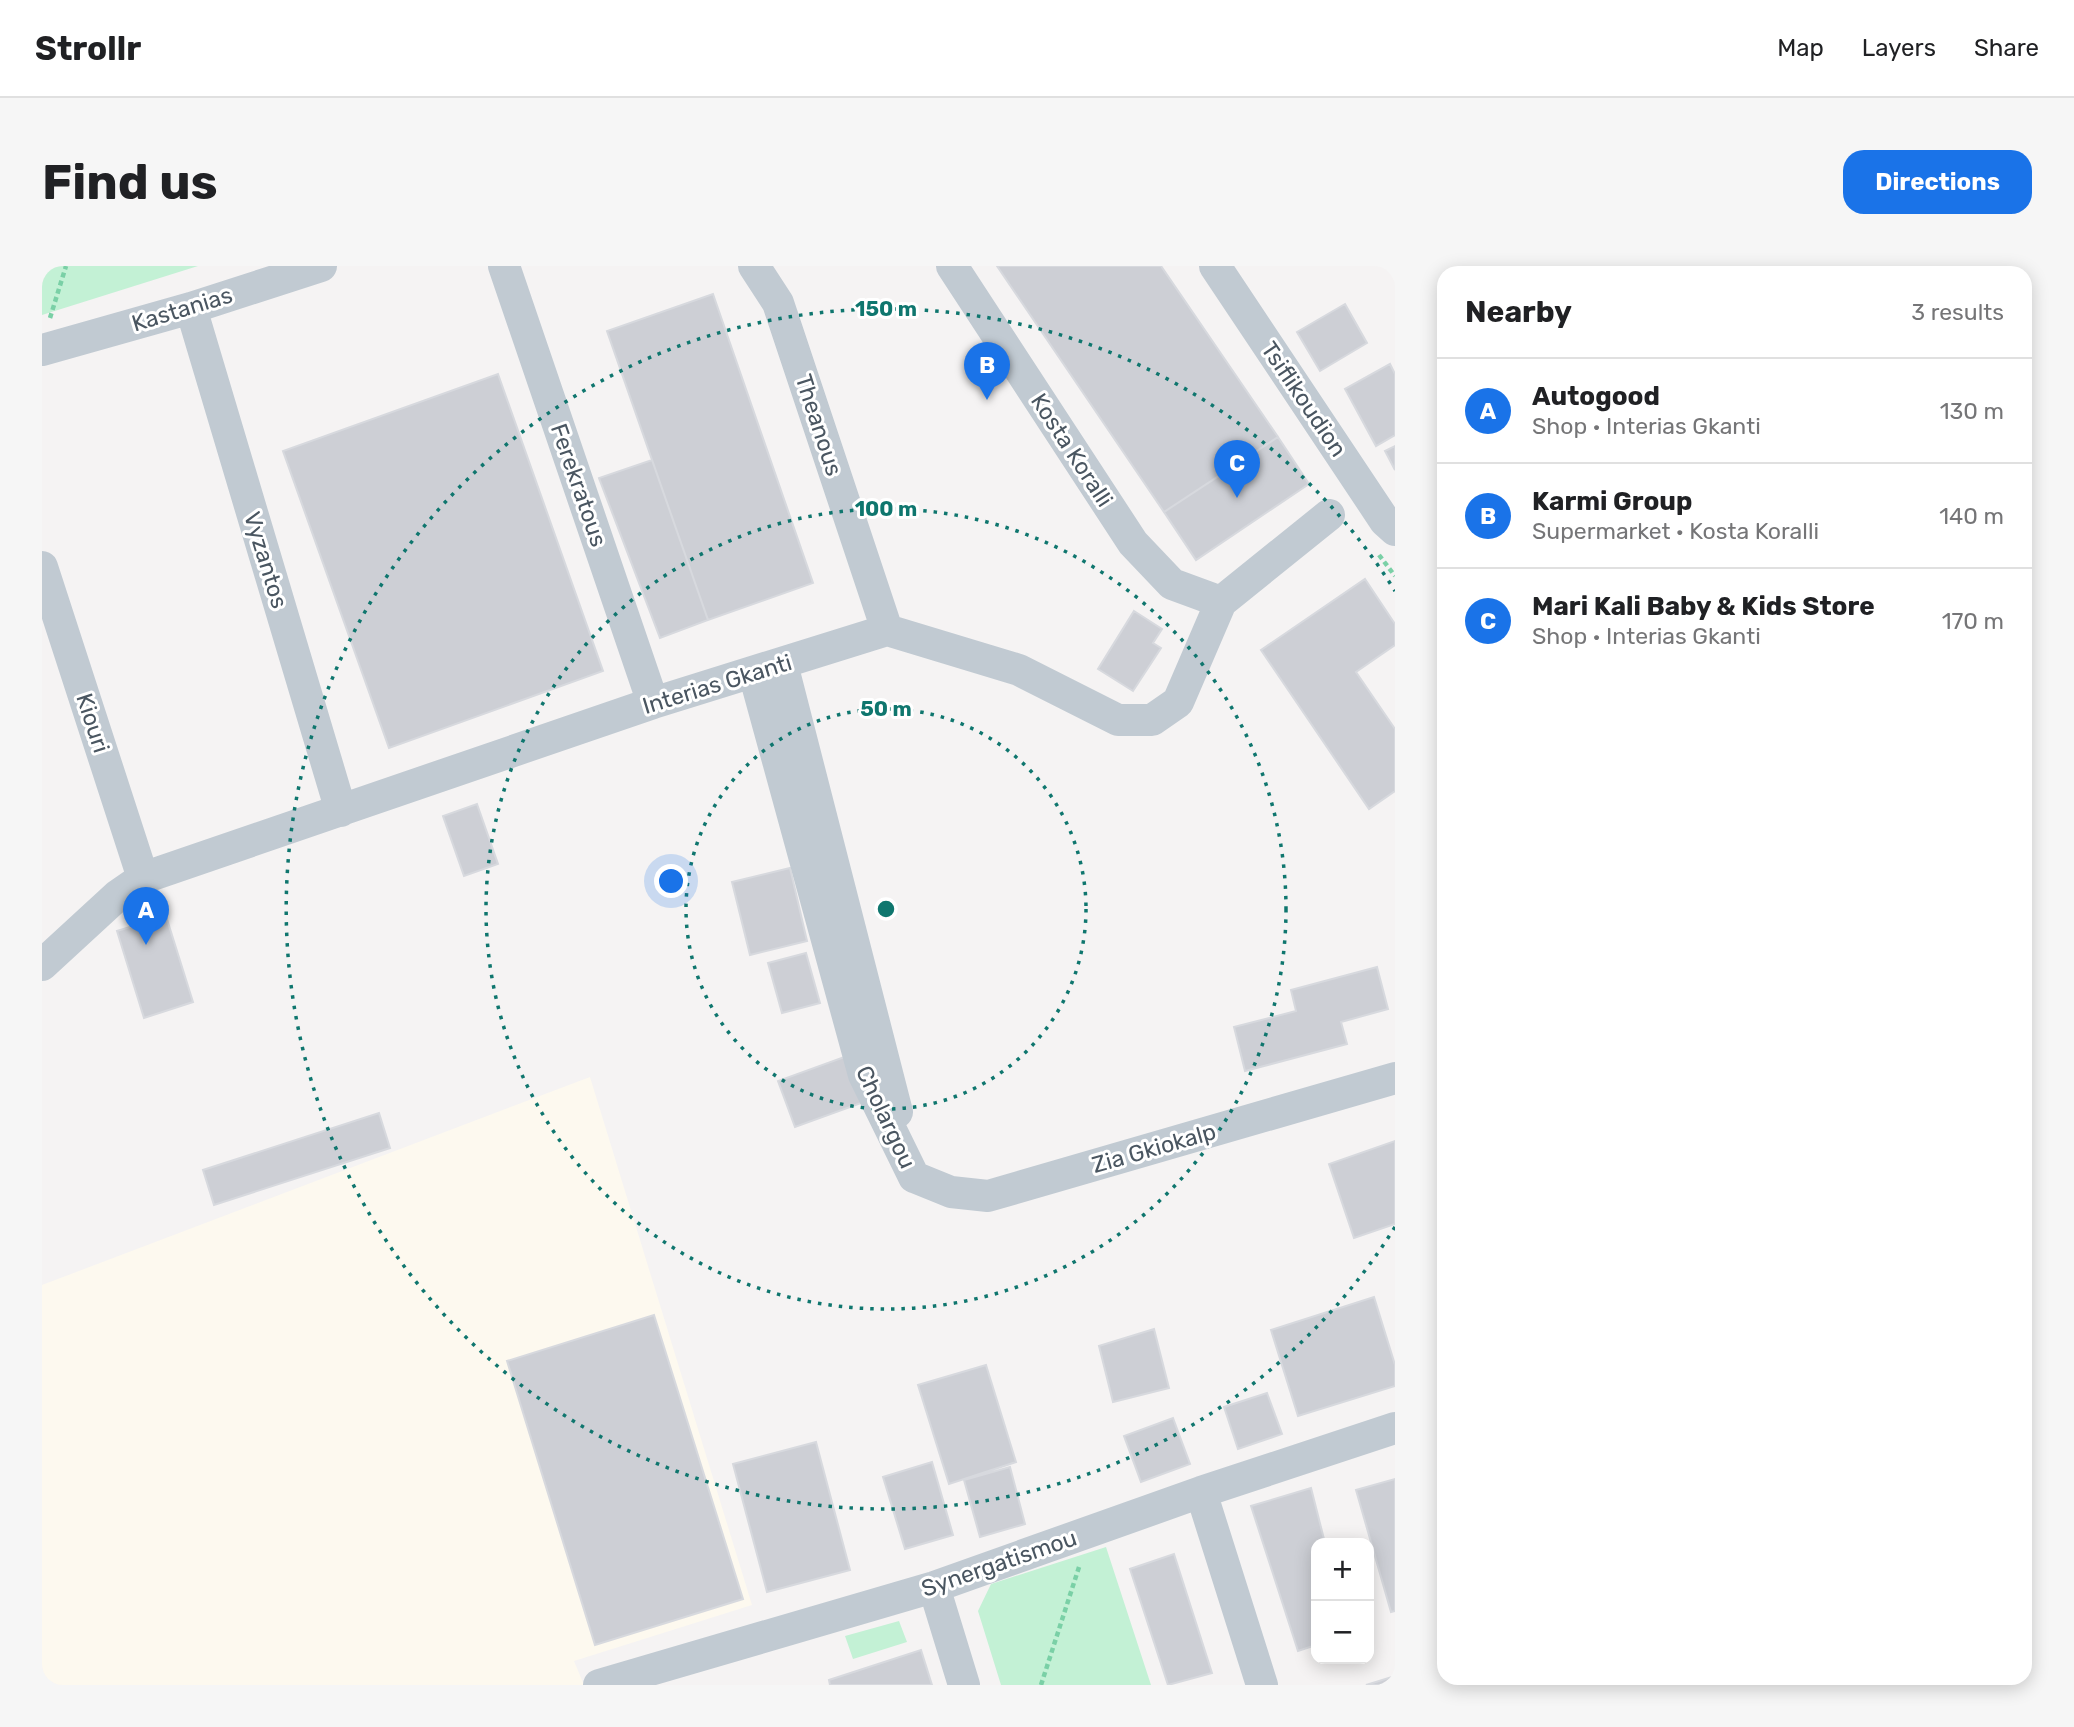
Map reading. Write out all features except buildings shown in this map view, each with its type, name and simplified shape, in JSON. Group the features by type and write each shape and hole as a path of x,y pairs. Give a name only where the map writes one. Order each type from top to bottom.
{"street":[{"name":"Kastanias","path":"44,339 191,308 321,266"},
{"name":"Ferekratous","path":"504,266 653,703"},
{"name":"Theanous","path":"754,266 778,303 887,630"},
{"name":"Kosta Koralli","path":"951,266 1133,543 1172,584 1221,602"},
{"name":"Tsiflikoudion","path":"1216,266 1385,522 1395,530"},
{"name":"Vyzantos","path":"191,308 341,811"},
{"path":"887,630 1019,670 1118,720 1152,720 1178,702 1221,602 1329,515"},
{"name":"Kiouri","path":"42,567 143,878"},
{"name":"Interias Gkanti","path":"42,965 117,896 143,878 653,703 887,630"},
{"name":"Cholargou","path":"768,669 864,1074 914,1177"},
{"name":"Zia Gkiokalp","path":"914,1177 951,1192 988,1196 1395,1079"},
{"name":"Synergatismou","path":"599,1685 933,1587 1201,1492 1395,1428"},
{"path":"1201,1492 1262,1685"},
{"path":"933,1587 964,1685"}],"path":[{"path":"44,339 66,266"},
{"path":"1041,1685 1080,1563"}],"shaded area":[{"path":"590,1077 752,1605 574,1661 584,1685 42,1685 42,1285"}],"green space":[{"path":"42,266 198,266 42,315"},
{"path":"1106,1547 1151,1685 1001,1685 978,1611 991,1584"},
{"path":"899,1621 907,1642 853,1659 845,1636"}],"place":[{"name":"Karmi Group","path":"987,400"},
{"name":"Mari Kali Baby & Kids Store","path":"1237,498"},
{"name":"Autogood","path":"146,945"}]}
